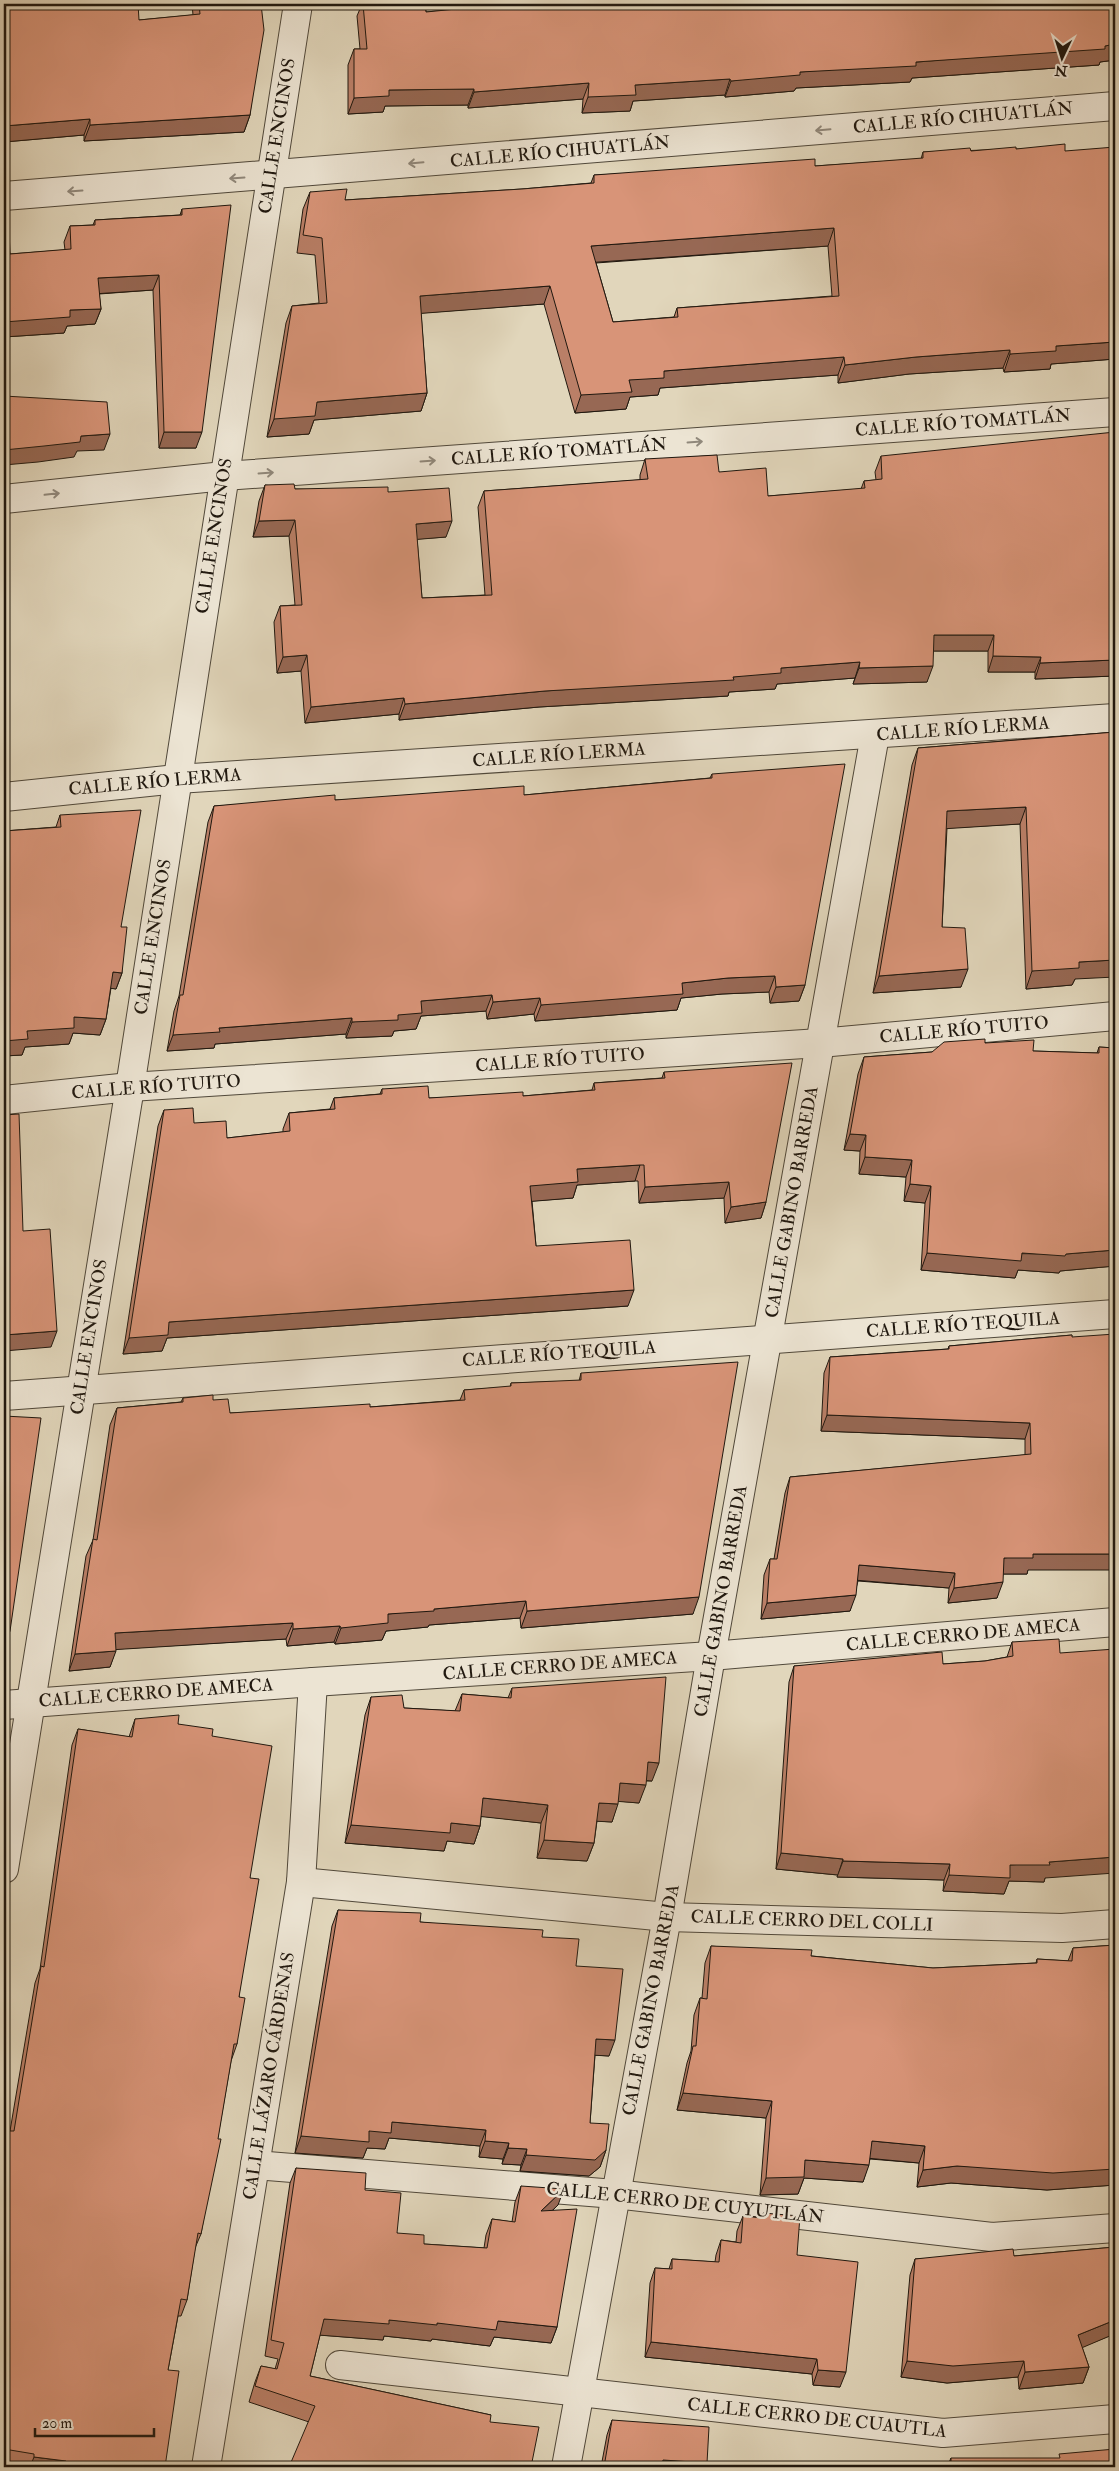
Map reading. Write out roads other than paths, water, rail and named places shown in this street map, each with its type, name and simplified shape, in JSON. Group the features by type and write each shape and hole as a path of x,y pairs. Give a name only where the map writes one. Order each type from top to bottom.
{"street":[{"name":"CALLE ENCINOS","path":"4,1869 130,1087 298,4"},
{"name":"CALLE RÍO CIHUATLÁN","path":"4,196 271,176 1115,106"},
{"name":"CALLE RÍO TOMATLÁN","path":"4,499 224,476 1115,412"},
{"name":"CALLE RÍO LERMA","path":"4,797 177,779 1115,718"},
{"name":"CALLE GABINO BARREDA","path":"566,2467 614,2194 667,1917 711,1656 875,735"},
{"name":"CALLE RÍO TUITO","path":"4,1100 130,1087 820,1043 1115,1016"},
{"name":"CALLE RÍO TEQUILA","path":"4,1396 768,1338 1115,1314"},
{"name":"CALLE CERRO DE AMECA","path":"4,1705 313,1682 711,1656 1115,1622"},
{"name":"CALLE LÁZARO CÁRDENAS","path":"206,2467 301,1882 313,1682"},
{"name":"CALLE CERRO DEL COLLI","path":"301,1882 667,1917 1062,1928 1115,1924"},
{"name":"CALLE CERRO DE CUYUTLÁN","path":"255,2165 614,2194 992,2237 1115,2228"},
{"name":"CALLE CERRO DE CUAUTLA","path":"340,2365 944,2433 1115,2419"}]}
